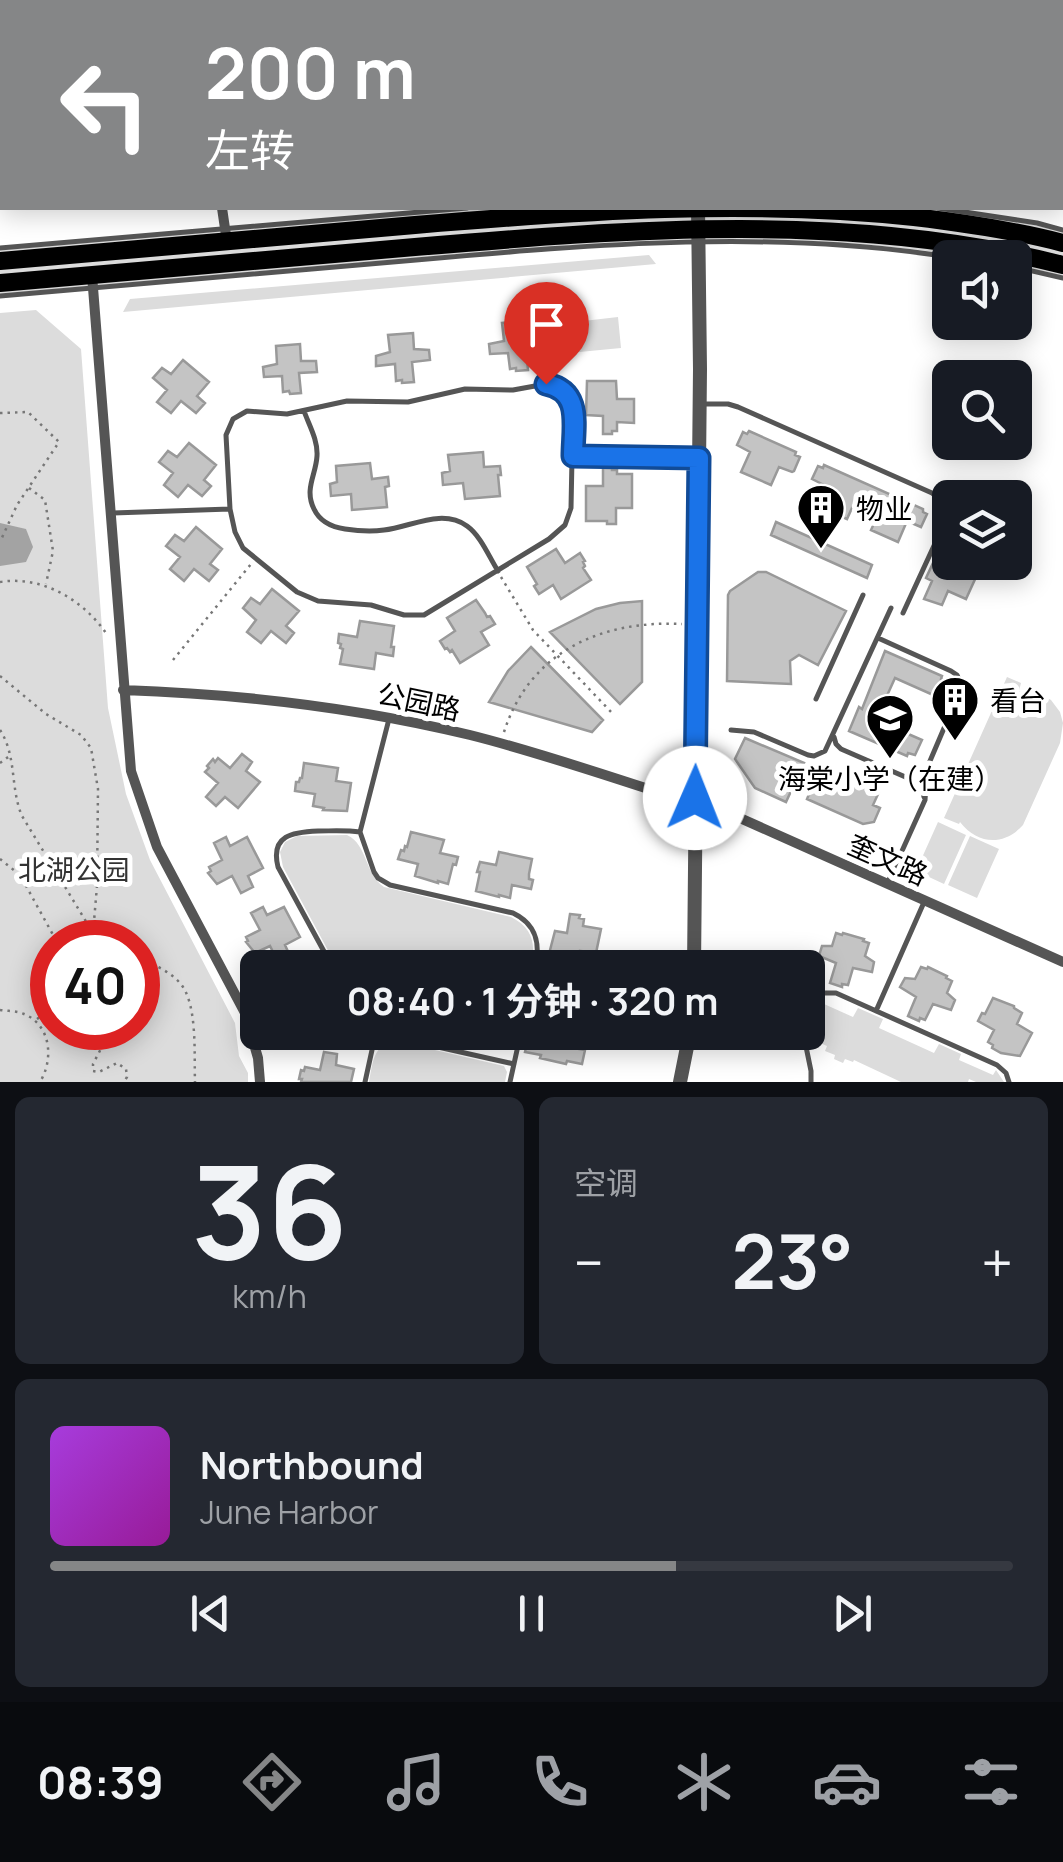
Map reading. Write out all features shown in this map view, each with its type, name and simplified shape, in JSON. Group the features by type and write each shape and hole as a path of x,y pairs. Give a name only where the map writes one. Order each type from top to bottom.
{"highway":[{"path":"0,261 226,235 643,210"},
{"path":"828,210 944,221 1063,243"},
{"path":"0,283 93,282 564,235 855,233 1030,256 1063,265"}],"street":[{"path":"222,210 226,235"},
{"path":"694,950 698,210"},
{"path":"93,282 131,771 157,847 245,1013 253,1034 260,1082"},
{"name":"公园路","path":"123,690 274,699 389,718 520,748 696,801"},
{"name":"奎文路","path":"696,801 1063,962"},
{"path":"680,1082 686,1050"}],"lane":[{"path":"0,248 226,235 449,210"},
{"path":"968,210 1063,230"},
{"path":"699,236 932,255"},
{"path":"1032,271 1063,278"},
{"path":"0,296 93,282"},
{"path":"546,384 562,389 572,402 573,498 565,525 549,539 434,610 414,616 371,605 331,603 308,597 288,586 238,540 230,509 226,435 233,419 247,411 304,411 348,401 408,402 465,390 512,390 546,384"},
{"path":"700,404 738,406 938,497 946,519 903,614"},
{"path":"304,411 316,446 309,490 318,516 336,528 369,532 434,519 455,520 474,531 498,571"},
{"path":"573,456 699,458"},
{"path":"110,513 230,509"},
{"path":"816,699 863,595"},
{"path":"824,751 891,608"},
{"path":"878,638 951,670 962,682 928,768 924,800 888,884"},
{"path":"389,718 360,832 374,872 384,882 522,917 538,942 537,950"},
{"path":"731,730 754,732 808,756 841,749 920,785 924,800"},
{"path":"834,735 841,749"},
{"path":"908,778 920,776 928,768"},
{"path":"323,950 278,867 276,851 282,840 297,832 360,832"},
{"path":"876,1011 925,900"},
{"path":"825,992 997,1065 1006,1072 1009,1082"},
{"path":"364,1082 372,1050"},
{"path":"452,1050 514,1064"},
{"path":"510,1082 517,1050"},
{"path":"806,1050 811,1082"}],"path":[{"path":"0,413 28,412 59,442 16,504 0,542"},
{"path":"28,487 46,500 53,551 46,584"},
{"path":"172,660 255,559"},
{"path":"498,571 533,630 613,714"},
{"path":"0,582 46,584 80,606 104,629 120,654"},
{"path":"500,743 517,700 536,676 557,656 586,638 617,628 656,623 697,625"},
{"path":"0,676 46,714 80,734 91,748 98,789 94,920"},
{"path":"0,730 10,747 22,816 86,920"},
{"path":"0,763 10,755"},
{"path":"0,859 20,875 45,920"},
{"path":"160,968 181,984 192,1007 195,1082"},
{"path":"0,1010 30,1017"},
{"path":"40,1082 46,1072 49,1050"},
{"path":"100,1050 93,1071 117,1063 126,1068 124,1082"},
{"path":"801,1050 807,1053"}],"green space":[{"path":"649,255 656,264 123,312 130,299"},
{"name":"北湖公园","path":"36,310 81,349 108,708 126,794 150,860 235,1023 239,1056 248,1082 0,1082 0,313"},
{"path":"618,317 621,348 569,353 566,323"},
{"path":"1007,677 1021,683 1019,691 1037,692 1051,700 1063,723 1060,743 1023,825 1008,837 991,840 975,835 960,822 944,818"},
{"path":"938,822 966,835 944,884 916,871"},
{"path":"347,835 359,845 384,887 511,917 524,926 533,950 328,950 283,867 280,852 285,842 297,836"},
{"path":"970,836 999,849 977,898 948,885"},
{"path":"825,1004 853,1017 858,1008 883,1019 879,1028 934,1053 939,1044 961,1054 959,1060 993,1075 996,1070 1004,1082 901,1082 854,1060 845,1059 843,1063 834,1059 835,1055 825,1051"},
{"path":"378,1050 435,1050 504,1066 507,1072 505,1082 369,1082"}],"shaded area":[{"path":"0,523 26,529 33,547 26,562 0,566"}],"building":[{"path":"526,321 527,338 542,338 543,349 526,350 528,370 516,371 510,369 508,353 490,354 489,344 504,341 502,323"},
{"path":"413,333 414,349 429,350 430,360 412,362 414,382 402,383 396,381 395,364 376,366 376,356 390,352 388,335"},
{"path":"300,344 301,361 316,361 317,372 299,373 301,393 290,394 283,392 282,376 264,377 263,367 277,364 276,346"},
{"path":"183,360 209,382 197,396 205,403 196,413 181,401 171,413 157,402 167,390 153,378 162,368 171,374"},
{"path":"587,381 616,381 617,399 634,399 634,423 617,422 617,431 603,434 603,416 586,415"},
{"path":"749,431 796,452 800,457 794,471 779,467 771,485 741,472 750,452 737,445 743,432"},
{"path":"189,443 216,465 204,480 211,486 202,496 188,485 178,497 164,485 173,473 159,462 168,451 177,457"},
{"path":"483,452 484,467 500,466 500,496 465,499 463,483 443,485 442,473 450,471 448,455"},
{"path":"370,463 372,479 388,477 387,507 352,510 351,494 331,496 330,484 337,482 336,466"},
{"path":"824,465 923,509 927,514 921,527 907,521 898,542 871,530 880,510 856,499 847,519 817,506 826,486 812,479 818,466"},
{"path":"603,468 617,470 617,474 632,474 632,508 616,508 616,524 586,521 586,486 603,486"},
{"name":"物业","path":"776,522 872,565 867,578 771,535"},
{"path":"196,527 222,549 210,564 218,570 209,581 194,569 184,581 170,569 180,557 166,546 175,535 184,541"},
{"path":"556,549 565,563 580,553 591,580 561,599 553,585 539,594 527,567"},
{"path":"932,565 932,580 975,580 966,599 948,591 942,605 924,599 932,581 926,578"},
{"path":"758,572 766,572 846,611 818,665 799,655 790,661 791,684 727,681 728,595"},
{"path":"272,589 299,611 286,626 294,633 286,643 271,631 261,643 247,632 256,620 243,608 251,598 260,604"},
{"path":"476,600 495,624 481,632 489,645 460,663 440,641 455,631 447,618"},
{"path":"642,601 642,682 620,704 550,632 596,609"},
{"path":"360,621 394,626 393,656 376,653 374,669 340,664 343,649 338,643 339,634 357,637"},
{"path":"531,647 603,720 592,732 489,702 508,671"},
{"path":"885,651 942,676 947,682 940,698 895,678 876,720 922,740 915,755 907,756 849,731"},
{"path":"745,738 804,763 786,802 755,788 735,759"},
{"path":"242,754 252,762 246,771 260,782 238,808 225,797 216,806 206,797 218,783 205,772 207,766 218,758 230,768"},
{"path":"304,763 338,768 336,781 351,783 347,811 323,810 313,806 315,794 295,791"},
{"path":"827,769 879,792 873,805 880,808 874,822 863,824 807,799 819,770"},
{"path":"411,832 444,840 440,853 458,857 448,884 415,876 418,864 398,859"},
{"path":"226,837 230,846 247,837 263,868 248,876 253,887 241,893 232,876 217,884 208,873 209,867 222,860 214,843"},
{"path":"499,852 532,859 531,889 512,885 510,898 476,891 480,862 496,865"},
{"path":"263,907 267,915 284,907 300,937 285,945 287,950 272,950 270,946 253,950 246,937 260,930 251,913"},
{"path":"570,914 580,915 583,926 601,929 597,950 550,950 555,931 567,933"},
{"path":"836,933 864,939 869,943 865,956 874,962 872,972 853,968 848,985 830,983 836,963 825,958 825,950 821,950 822,946 832,946"},
{"path":"921,967 947,976 952,981 947,993 955,1000 951,1010 933,1004 925,1020 919,1021 908,1016 916,997 900,987 905,978 915,979"},
{"path":"993,998 1022,1013 1017,1024 1032,1033 1020,1056 992,1048 988,1042 994,1030 978,1021"},
{"path":"585,1050 582,1064 566,1064 525,1052"},
{"path":"324,1052 337,1054 336,1065 354,1069 351,1082 301,1082 301,1070 305,1067 320,1070"}],"place":[{"name":"物业","path":"821,550"},
{"name":"看台","path":"955,742"},
{"name":"海棠小学（在建）","path":"890,760"}],"route":[{"path":"546,384 562,389 572,402 573,456 699,458 695,798"}]}
